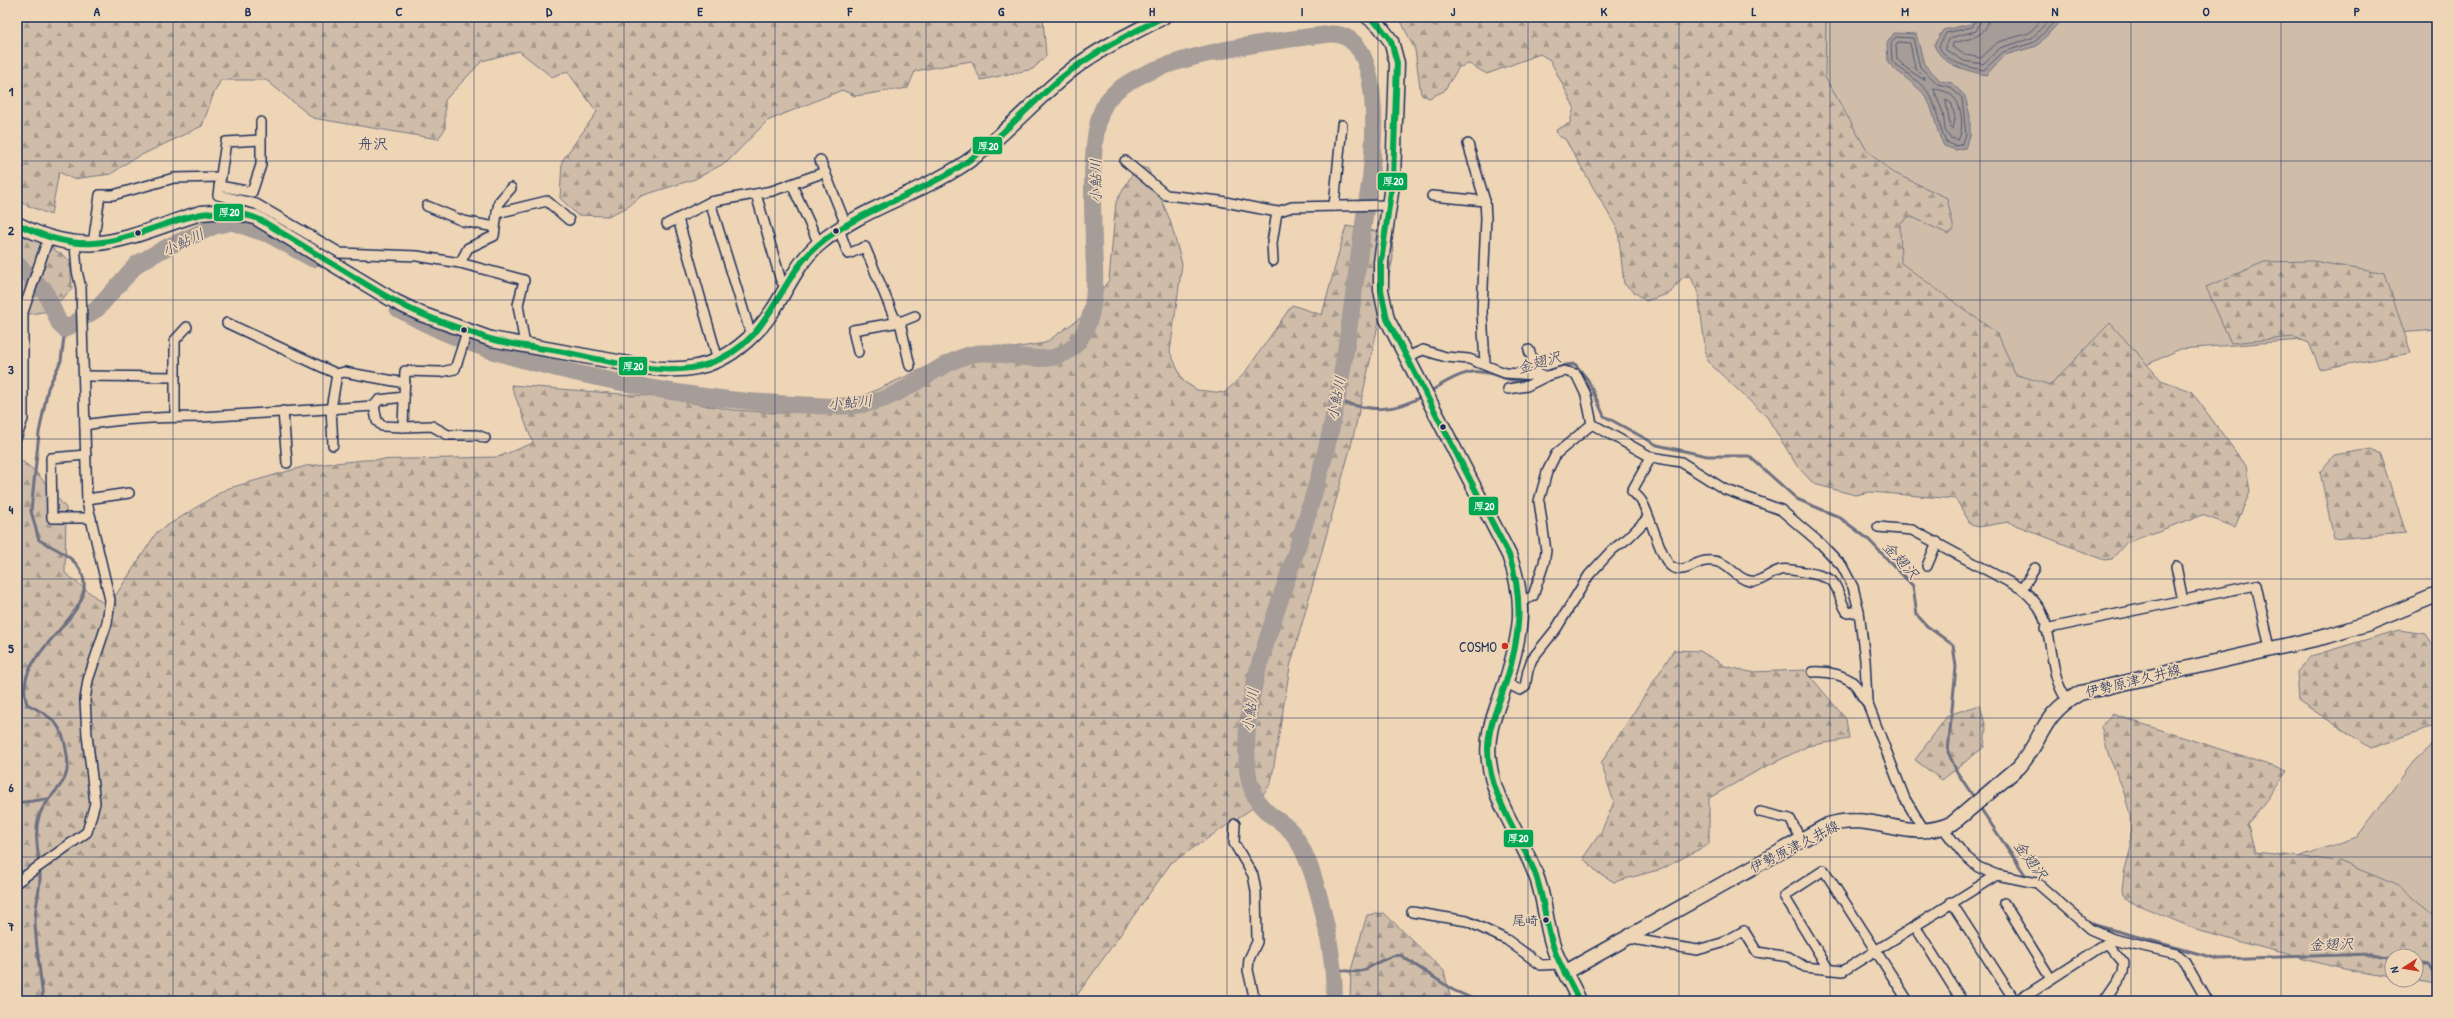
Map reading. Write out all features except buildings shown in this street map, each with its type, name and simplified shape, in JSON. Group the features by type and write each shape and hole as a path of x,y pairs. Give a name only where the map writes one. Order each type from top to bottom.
{"main road":[{"path":"17,224 48,239 75,244 104,244 135,236 209,212 236,212 270,218 396,302 466,335 668,370 690,369 718,360 751,336 771,314 806,257 818,244 843,226 947,175 974,157 1072,70 1093,55 1163,17"},
{"path":"1368,17 1379,25 1391,41 1397,63 1390,205 1381,262 1381,290 1387,319 1509,555 1521,602 1517,641 1506,683 1489,730 1490,772 1500,800 1536,874 1553,946 1579,1001"},
{"name":"伊勢原津久井線","path":"1563,968 1626,938 1828,826 1857,820 1922,832 1943,828 1953,823 2019,768 2028,757 2048,718 2068,700 2080,693 2097,687 2335,633 2368,622 2437,595"}],"street":[{"path":"93,244 100,195 113,195 174,178 220,182 252,192 261,165 261,122"},
{"path":"1336,206 1342,125"},
{"path":"260,140 226,142 218,195 256,204 270,218 340,253 417,256 460,263 524,280 518,305 525,345"},
{"path":"1468,144 1485,201 1486,218 1482,311 1485,364"},
{"path":"820,160 843,226 848,254 865,247 894,317 900,322 910,366"},
{"path":"1125,161 1166,195 1220,201 1277,212 1292,207 1390,205"},
{"path":"667,224 710,202 756,194 792,184 825,172"},
{"path":"792,184 818,244"},
{"path":"460,263 468,248 494,236 499,202 510,188"},
{"path":"756,194 781,281 787,286"},
{"path":"1432,196 1485,201"},
{"path":"497,213 547,201 569,220"},
{"path":"710,202 751,336"},
{"path":"427,206 463,221 495,226"},
{"path":"1273,261 1272,243 1277,212"},
{"path":"678,219 718,360"},
{"path":"17,436 22,419 23,312 48,239"},
{"path":"17,882 87,832 95,803 87,735 86,700 88,680 108,623 110,600 87,499 81,288 77,271 75,244"},
{"path":"858,352 853,330 900,322 914,316"},
{"path":"227,323 336,374 344,372 405,383"},
{"path":"175,416 175,340 187,327"},
{"path":"403,427 405,371 441,372 455,369 466,335"},
{"path":"1407,357 1423,350 1485,364 1505,373 1537,374 1546,376"},
{"path":"1529,350 1537,374"},
{"path":"1508,389 1527,386 1546,376 1564,371 1576,374 1586,395 1592,424 1651,457 1681,462 1724,489 1781,510 1821,544 1842,566 1853,587 1859,611 1865,660 1867,702 1905,799 1921,824 1922,832"},
{"path":"333,446 331,409 336,374"},
{"path":"84,376 174,377"},
{"path":"85,425 116,419 175,416 201,417 374,406 379,400 404,397"},
{"path":"374,406 377,421 382,426 432,426 448,435 477,434 485,438"},
{"path":"283,411 287,464"},
{"path":"1521,602 1533,596 1544,563 1546,551 1539,501 1547,472 1556,454 1592,424"},
{"path":"86,455 51,458 52,518 91,518"},
{"path":"1651,457 1632,491 1642,502 1648,518 1656,532 1663,555 1671,567 1681,570 1706,561 1717,562 1728,566 1746,580 1759,581 1781,569 1822,575 1831,580 1838,590 1843,606 1848,613 1859,611"},
{"path":"87,499 129,493"},
{"path":"1506,683 1520,690 1525,687 1528,670 1532,659 1556,629 1589,575 1612,550 1628,538 1648,518"},
{"path":"1878,527 1912,530 1937,542 2022,589 2042,613 2058,684 2068,700"},
{"path":"1927,566 1937,542"},
{"path":"2176,566 2183,601"},
{"path":"2022,589 2035,568"},
{"path":"2045,630 2256,585 2270,648"},
{"path":"1813,672 1824,671 1840,676 1856,686 1861,698 1867,702"},
{"path":"1760,812 1790,819 1801,840"},
{"path":"1235,824 1234,843 1253,875 1256,891 1257,942 1249,959 1248,970 1255,1001"},
{"path":"1943,828 1964,855 1978,867 1997,875 2037,883 2090,929 2110,941 2177,954 2184,960 2207,1001"},
{"path":"1828,970 1784,896 1824,870 1908,1001"},
{"path":"1626,938 1697,950 1722,943 1744,931 1757,952 1789,957 1805,967 1843,971 1997,875"},
{"path":"1952,902 2016,1001 2110,941"},
{"path":"2004,903 2052,979"},
{"path":"1412,912 1467,921 1507,940 1541,965 1563,968"},
{"path":"1915,926 1962,1001"},
{"path":"2104,1001 2123,973 2124,963 2110,941"}],"green space":[{"path":"17,17 1048,17 1043,19 1046,56 1033,69 981,80 971,61 915,71 908,88 855,96 842,90 767,121 727,162 695,179 641,196 628,207 608,216 577,215 560,198 562,161 597,112 567,71 552,77 519,51 482,61 445,100 445,129 438,139 313,118 266,80 221,80 214,93 202,126 131,160 111,174 73,179 59,172 51,215 17,201"},
{"path":"1399,17 1826,17 1825,77 1866,149 1890,171 1947,198 1954,230 1948,234 1910,216 1900,223 1901,263 1998,334 2015,374 2050,385 2110,323 2161,380 2191,391 2246,466 2250,492 2235,527 2202,515 2126,543 2112,559 2104,560 2008,522 1979,527 1971,525 1956,499 1870,492 1855,495 1814,484 1797,466 1767,417 1707,361 1698,293 1691,277 1683,277 1670,293 1646,301 1624,284 1618,230 1565,139 1558,136 1556,130 1570,123 1574,107 1550,60 1540,54 1487,74 1469,64 1459,67 1444,91 1429,98 1421,94 1415,50"},
{"path":"1763,17 2437,17 2437,330 2180,349 2032,419 1813,321"},
{"path":"1137,166 1148,169 1170,220 1182,264 1170,352 1183,381 1197,390 1224,393 1244,374 1292,305 1322,315 1346,226 1392,234 1393,258 1352,442 1290,667 1271,783 1254,807 1171,863 1073,1001 17,1001 17,457 36,472 66,508 65,573 108,607 157,532 226,489 306,466 364,460 498,457 533,443 511,385 658,397 733,410 779,413 830,411 944,359 1045,343 1083,316 1109,280 1116,202"},
{"path":"17,225 70,260 72,289 49,311 17,316"},
{"path":"2313,261 2385,274 2411,353 2320,369 2309,343 2294,337 2231,343 2206,287 2264,262"},
{"path":"2371,449 2380,454 2406,533 2334,539 2320,472 2334,455"},
{"path":"2399,630 2426,634 2437,651 2437,725 2371,748 2299,701 2297,672 2311,656"},
{"path":"1674,650 1700,651 1725,666 1750,672 1805,670 1846,719 1849,739 1808,746 1759,770 1709,798 1709,844 1662,869 1614,882 1597,872 1583,858 1601,832 1614,802 1601,763"},
{"path":"1980,705 1986,728 1984,747 1942,780 1915,760 1948,715"},
{"path":"2112,714 2287,771 2248,825 2255,852 2339,861 2399,886 2437,917 2437,984 2424,982 2424,948 2384,948 2384,976 2338,968 2200,931 2124,899 2122,890 2124,873 2131,847 2130,815 2123,789 2108,754 2101,726"},
{"path":"2437,740 2437,964 2424,957 2424,948 2406,948 2257,871 2357,837 2414,761"},
{"path":"1384,913 1444,971 1451,1001 1350,1001 1351,970 1367,915"}],"water":[{"path":"1974,17 2064,17 2037,46 2005,55 1986,75 1963,69 1949,62 1943,58 1934,45 1943,30 1971,24"},
{"path":"1894,33 1916,34 1924,64 1941,81 1952,83 1965,96 1970,116 1970,136 1965,148 1956,150 1944,146 1938,133 1927,98 1888,62 1887,43"}],"waterway":[{"name":"小鮎川","path":"398,309 445,333 514,358 639,386 712,398 761,403 828,406 860,405 884,399 946,364 973,354 986,353 1040,359 1053,357 1065,353 1076,344 1082,335 1091,314 1095,279 1092,181 1095,140 1098,122 1103,108 1117,90 1141,76 1171,64 1206,54 1276,41 1331,34 1348,39 1360,52 1368,71 1374,120 1372,166 1351,316 1334,417 1326,450 1316,489 1266,641 1251,698 1247,738 1247,765 1251,786 1256,799 1265,810 1291,831 1303,850 1311,869 1318,891 1329,939 1334,983 1334,1001"},
{"name":"小鮎川","path":"17,264 45,291 60,325 65,329 97,309 137,264 169,246 215,226 232,222 270,235 313,259"},
{"path":"43,1001 35,922 40,877 37,824 43,807 63,782 68,766 63,736 50,718 27,704 25,684 31,666 70,617 80,601 84,585 76,563 61,552 39,540 31,511 39,433 48,388 61,361 65,329"},
{"name":"金翅沢","path":"1549,371 1566,365 1575,364 1588,380 1604,416 1657,445 1707,456 1749,456 1797,499 1839,517 1868,539 1913,586 1917,615 1927,626 1953,645 1956,667 1948,752 1957,772 1975,799"},
{"name":"金翅沢","path":"1429,392 1453,378 1474,372 1493,374 1514,380 1528,378"},
{"name":"金翅沢","path":"1337,401 1359,407 1380,409 1400,406 1422,396"},
{"path":"17,803 47,799"},
{"name":"金翅沢","path":"1979,806 2028,879"},
{"name":"金翅沢","path":"2031,884 2041,891"},
{"name":"金翅沢","path":"2083,918 2095,925 2218,959 2371,954 2384,956"},
{"path":"1333,968 1353,972 1359,971 1364,970 1391,956 1400,955 1453,990 1478,1001"},
{"name":"金翅沢","path":"2424,963 2428,964 2437,980"}],"transit line":[{"name":"厚20","path":"17,224 35,232 63,241 93,243 133,235 192,216 212,213 233,213 253,217 264,222 371,288 406,307 487,338 522,346 558,351 614,363 653,369 691,368 708,364 730,354 747,341 760,326 803,260 818,245 834,233 868,213 922,188 956,169 971,159 1048,89 1085,60 1163,17"},
{"name":"厚20","path":"1368,17 1379,25 1391,41 1397,63 1393,178 1381,262 1381,290 1387,319 1509,555 1514,571 1518,603 1517,634 1511,666 1494,715 1488,740 1489,766 1499,797 1535,873 1550,937 1562,967 1579,1001"}],"place":[{"name":"COSMO","path":"1505,646"},
{"name":"尾崎","path":"1546,920"}],"district":[{"name":"舟沢","path":"373,143"}]}
